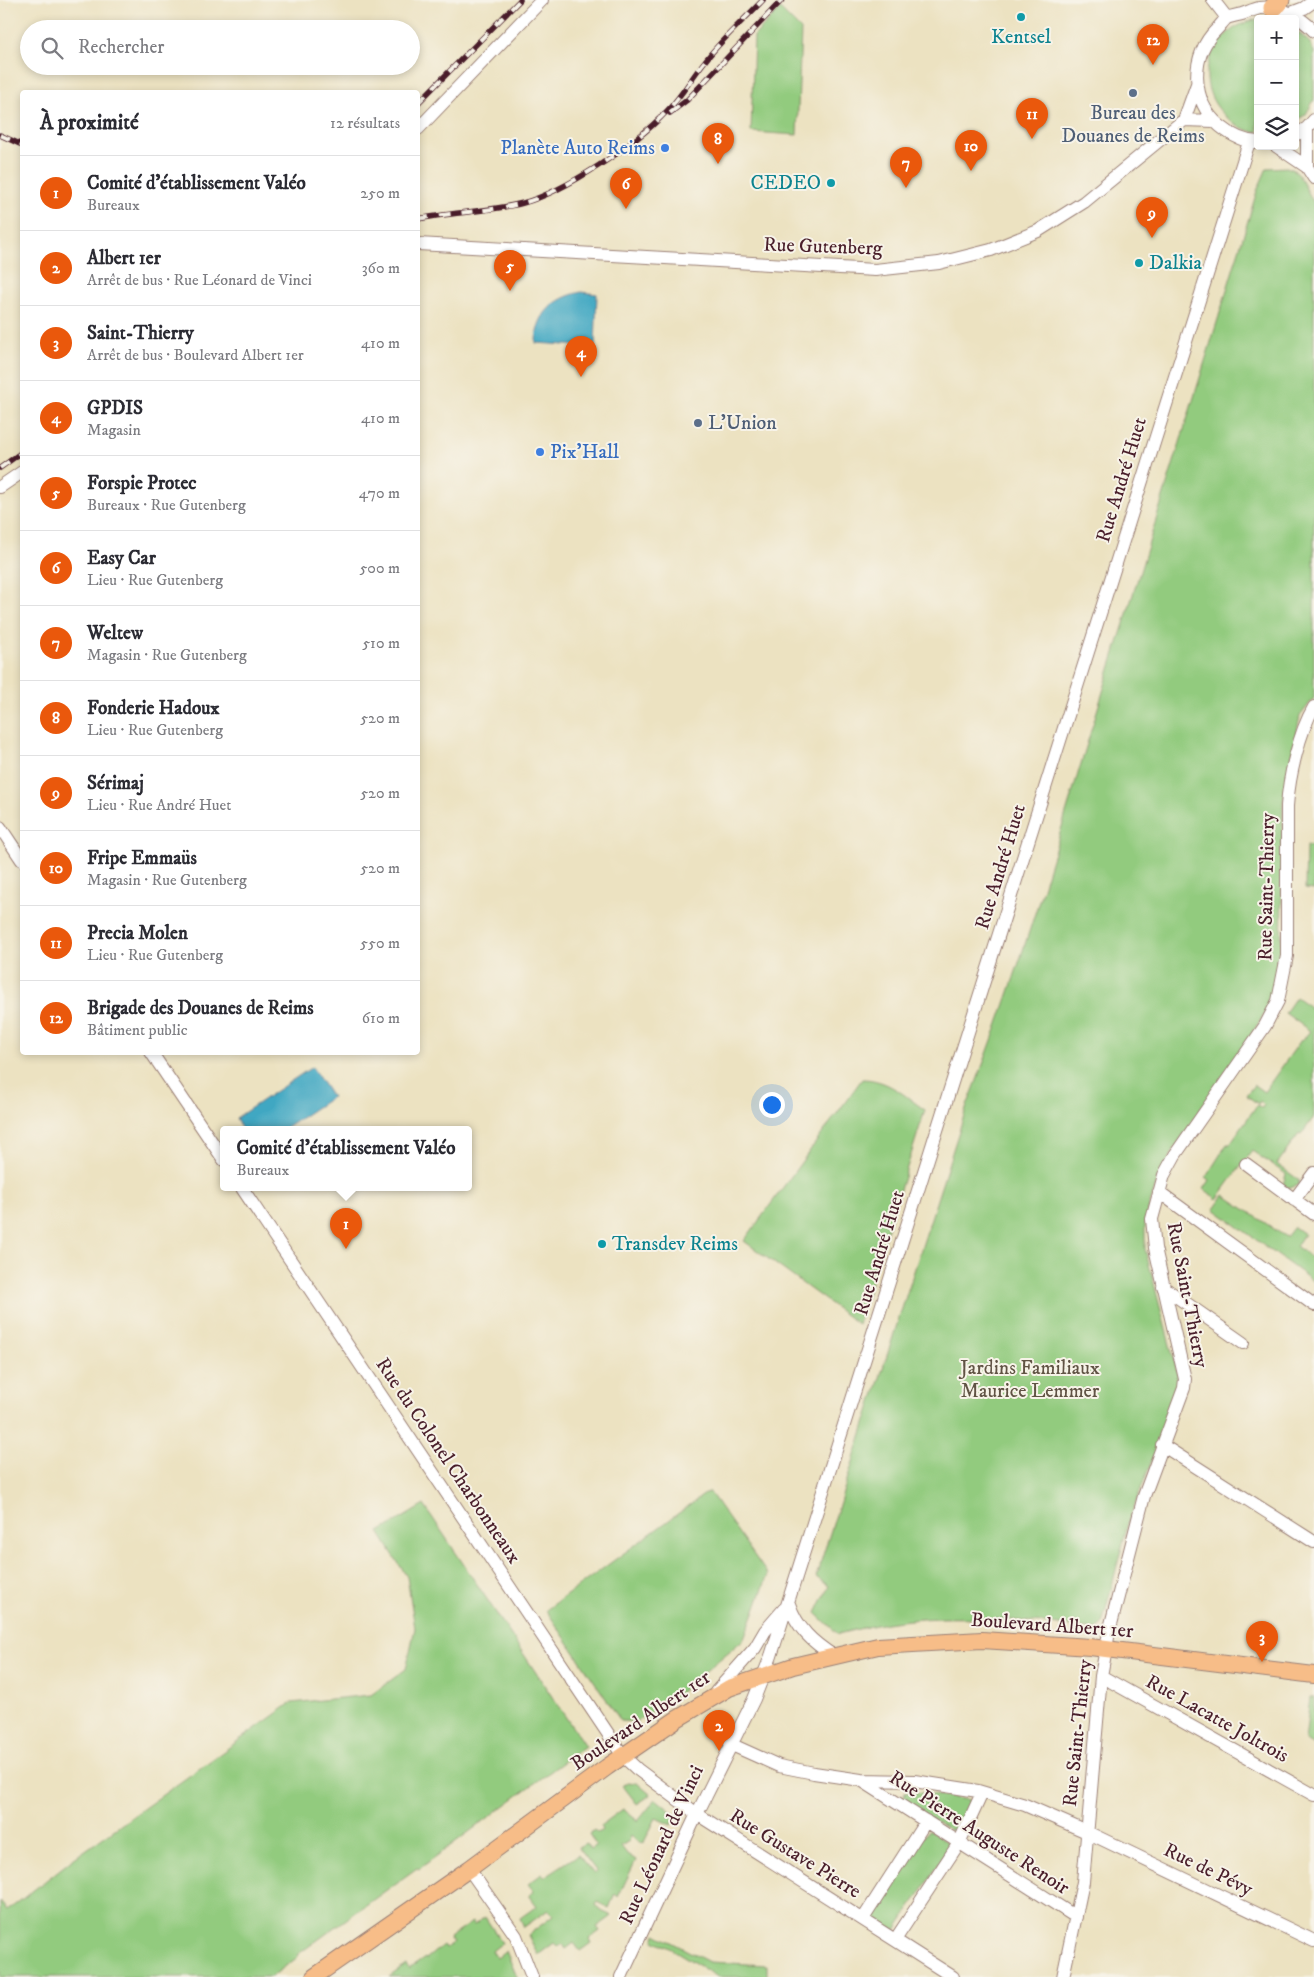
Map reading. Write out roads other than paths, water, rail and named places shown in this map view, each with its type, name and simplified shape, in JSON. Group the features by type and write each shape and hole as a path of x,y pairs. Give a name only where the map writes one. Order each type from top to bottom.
{"main road":[{"name":"Boulevard Albert 1er","path":"314,1977 469,1869 623,1756 710,1698 729,1688 764,1675 878,1646 982,1640 1106,1649 1314,1675"}],"street":[{"path":"420,127 542,0"},
{"path":"1213,0 1227,18"},
{"path":"1214,121 1184,120 1196,84 1197,64 1207,39 1227,18 1273,6 1304,8 1314,1"},
{"path":"1273,6 1306,22 1314,31"},
{"path":"1196,84 1204,107 1214,121 1230,134 1253,142"},
{"name":"Rue Gutenberg","path":"420,244 875,270 939,263 991,250 1038,231 1084,202 1184,120"},
{"path":"1299,132 1310,124"},
{"path":"1307,166 1310,124"},
{"name":"Rue André Huet","path":"764,1675 789,1604 1253,142"},
{"path":"1282,150 1307,166 1314,178"},
{"path":"0,487 20,473"},
{"name":"Rue Saint-Thierry","path":"1062,1977 1084,1882 1101,1676 1106,1649 1144,1496 1186,1379 1154,1248 1152,1218 1164,1175 1175,1155 1265,1026 1278,1001 1287,956 1288,784 1307,718 1314,707"},
{"path":"0,827 20,857"},
{"path":"153,1055 220,1154"},
{"path":"1246,1164 1314,1214"},
{"path":"1294,1200 1314,1173"},
{"name":"Rue du Colonel Charbonneaux","path":"244,1191 623,1756"},
{"path":"1159,1192 1314,1305"},
{"path":"1163,1287 1243,1343"},
{"path":"1162,1445 1314,1542"},
{"path":"789,1604 794,1619 802,1631 812,1641 834,1656"},
{"path":"710,1698 755,1648 766,1631 789,1604"},
{"name":"Rue Léonard de Vinci","path":"621,1977 764,1675"},
{"name":"Rue Lacatte Joltrois","path":"1101,1676 1314,1795"},
{"name":"Rue de Pévy","path":"730,1744 779,1766 861,1780 914,1782 982,1793 1025,1805 1087,1832 1314,1941"},
{"name":"Rue Gustave Pierre","path":"623,1756 637,1770 697,1814 953,1977"},
{"name":"Rue Pierre Auguste Renoir","path":"861,1780 1076,1917"},
{"path":"895,1940 959,1842 982,1793"},
{"path":"863,1920 926,1821"},
{"path":"469,1869 516,1936 532,1977"}],"water":[{"path":"581,292 597,294 595,347 536,343 539,324 548,309 563,298"},
{"path":"312,1067 332,1097 289,1126 240,1126 236,1118"}],"railway":[{"path":"420,101 520,0"},
{"path":"420,219 523,203 579,178 618,152 653,125 677,100 700,67 726,37 763,0"},
{"path":"670,113 687,100 782,0"},
{"path":"0,135 20,144"},
{"path":"0,468 20,453"}],"place":[{"name":"Kentsel","path":"1021,17"},
{"name":"Brigade des Douanes de Reims","path":"1153,65"},
{"name":"Bureau des Douanes de Reims","path":"1133,93"},
{"name":"Precia Molen","path":"1032,139"},
{"name":"Planète Auto Reims","path":"665,148"},
{"name":"Fonderie Hadoux","path":"718,164"},
{"name":"Fripe Emmaüs","path":"971,171"},
{"name":"CEDEO","path":"831,183"},
{"name":"Weltew","path":"906,188"},
{"name":"Easy Car","path":"626,209"},
{"name":"Sérimaj","path":"1152,238"},
{"name":"Dalkia","path":"1139,263"},
{"name":"Forspie Protec","path":"510,291"},
{"name":"GPDIS","path":"581,377"},
{"name":"L'Union","path":"698,423"},
{"name":"Pix'Hall","path":"540,452"},
{"name":"Transdev Reims","path":"602,1244"},
{"name":"Comité d'établissement Valéo","path":"346,1249"},
{"name":"Saint-Thierry","path":"1262,1662"},
{"name":"Albert 1er","path":"719,1751"}],"park label":[{"name":"Jardins Familiaux Maurice Lemmer","path":"1030,1380"}]}
